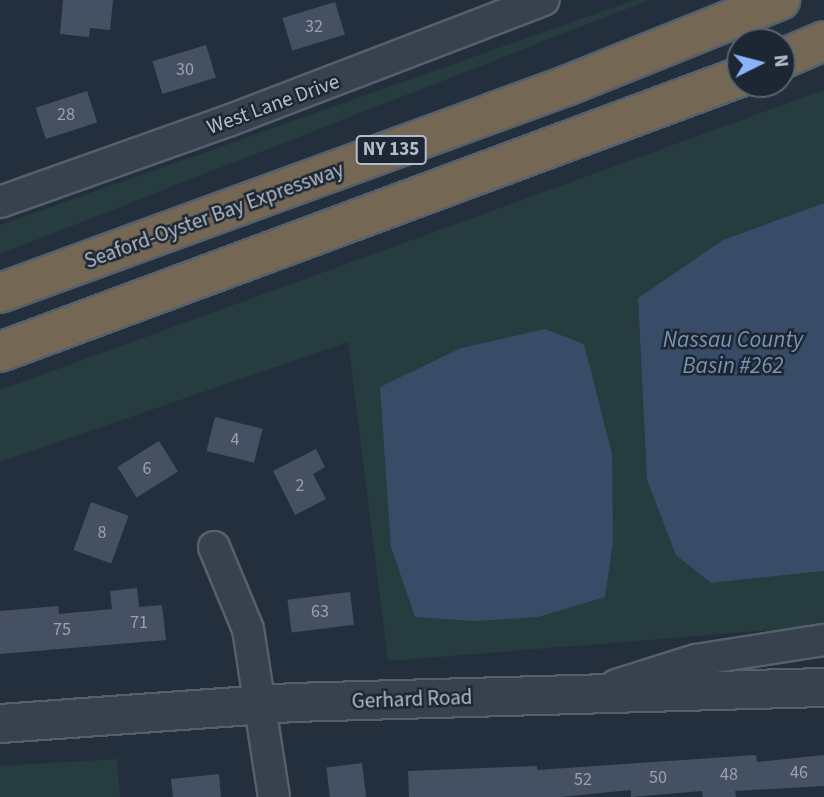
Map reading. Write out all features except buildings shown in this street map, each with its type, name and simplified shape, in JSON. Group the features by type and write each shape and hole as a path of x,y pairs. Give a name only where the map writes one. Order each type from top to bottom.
{"highway":[{"name":"Seaford-Oyster Bay Expressway","path":"0,293 566,86 780,0"},
{"path":"796,53 824,41"},
{"name":"NY 135","path":"0,352 726,82"}],"street":[{"name":"West Lane Drive","path":"0,202 241,117 544,0"},
{"path":"214,547 248,629 259,705 271,758 274,797"},
{"path":"593,692 696,660 824,640"},
{"name":"Gerhard Road","path":"0,723 259,705 593,692 824,687"}],"green space":[{"path":"634,0 649,0 0,254 0,225"},
{"path":"824,90 824,203 723,240 638,298 647,480 711,583 824,571 824,626 388,661 348,342 0,462 0,390","holes":["545,329 584,344 461,348"]},
{"path":"117,759 120,797 0,797 0,766"}],"water":[{"name":"Nassau County Basin #262","path":"824,203 824,571 711,583 676,555 647,480 638,298 723,240"},
{"path":"545,329 584,344 612,454 613,542 605,597 538,617 474,621 415,617 391,547 380,387 461,348"}]}
